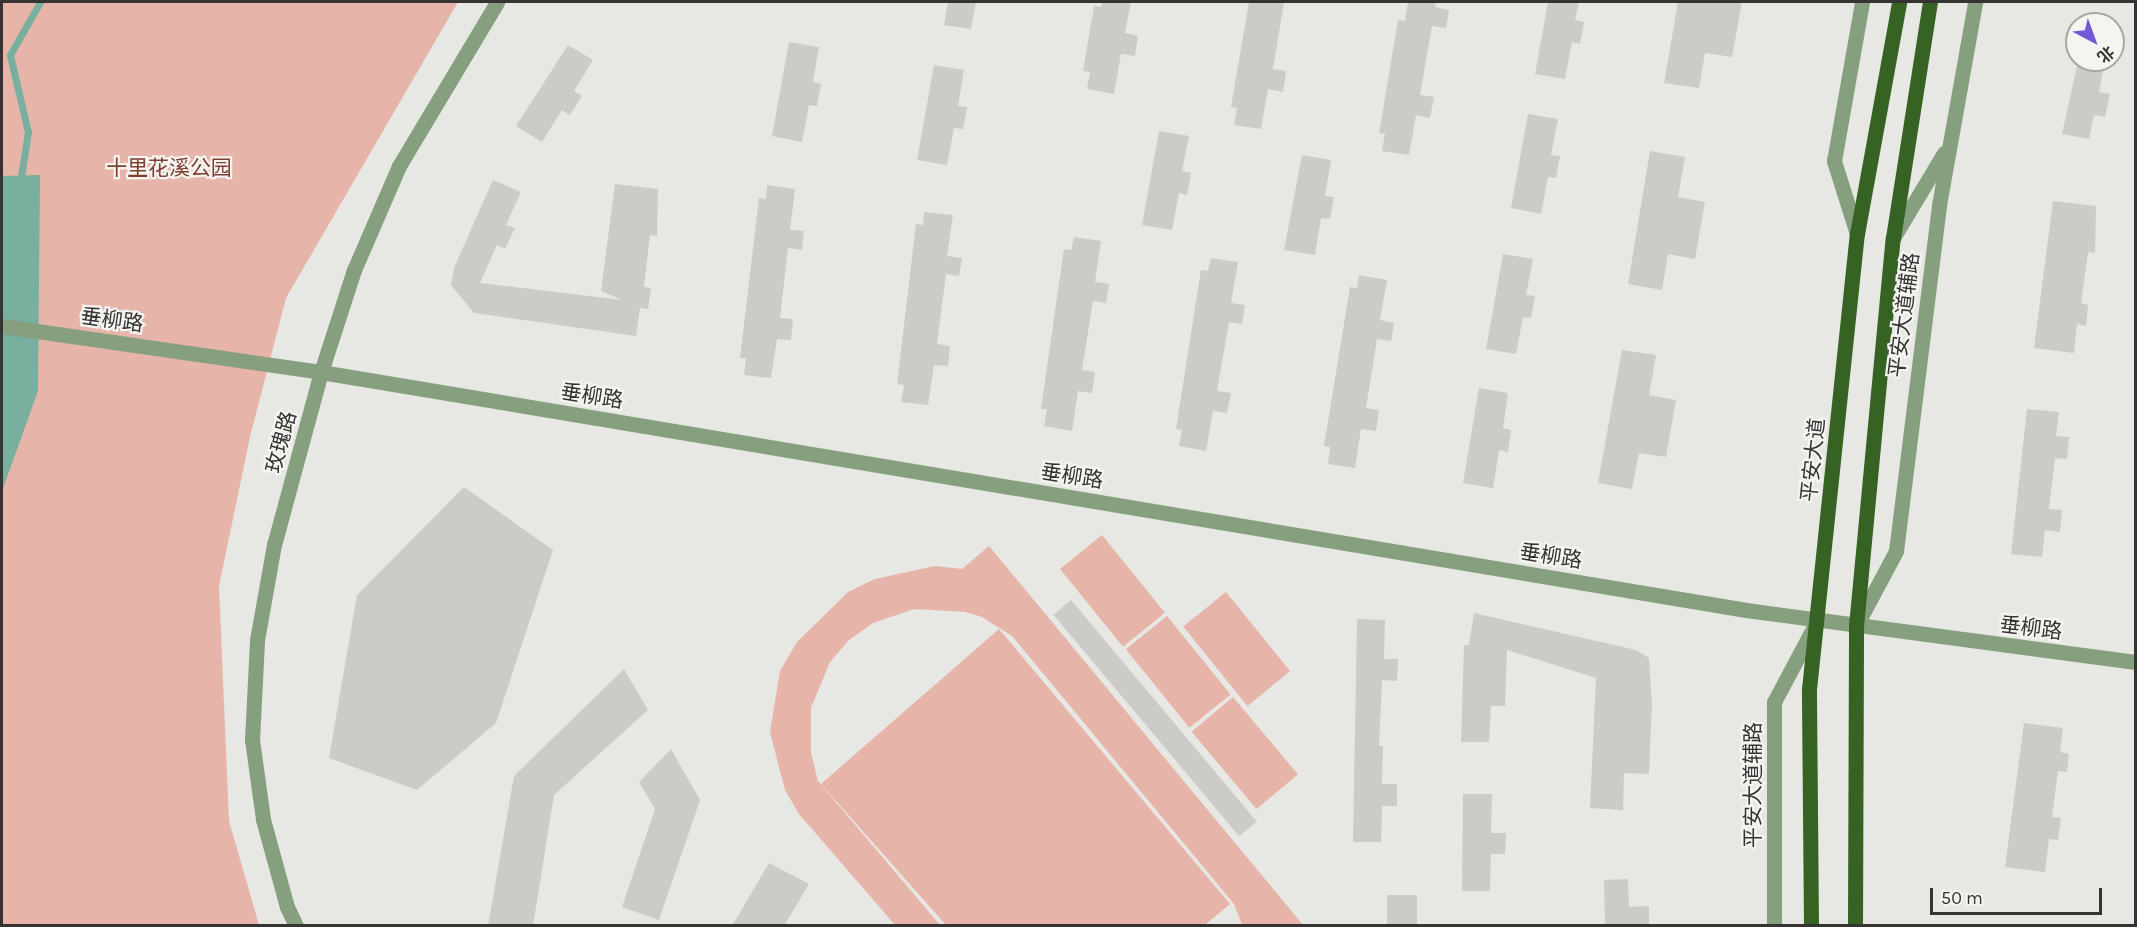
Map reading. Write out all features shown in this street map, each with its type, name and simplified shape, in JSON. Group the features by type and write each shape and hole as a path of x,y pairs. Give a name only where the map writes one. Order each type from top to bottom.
{"main road":[{"name":"平安大道","path":"1811,926 1809,689 1857,234 1899,2"},
{"path":"1855,926 1856,626 1893,238 1930,2"}],"street":[{"name":"玫瑰路","path":"296,926 287,907 263,819 252,729 257,640 274,545 321,372 354,270 399,166 497,2"},
{"path":"1857,234 1833,161 1862,2"},
{"name":"平安大道辅路","path":"1856,626 1896,550 1948,145 1975,2"},
{"path":"1893,238 1948,145"},
{"name":"垂柳路","path":"2,326 321,372 1817,620 2136,662"},
{"name":"平安大道辅路","path":"1774,926 1774,702 1817,620"}],"green space":[{"name":"十里花溪公园","path":"2,2 458,2 286,298 250,437 219,586 229,821 259,925 2,926"},
{"path":"1102,535 1165,613 1123,647 1060,569"},
{"path":"989,546 1303,925 1242,925 1234,904 1012,636 982,617 966,612 914,609 873,623 849,640 830,662 811,708 811,753 818,781 940,925 895,925 799,814 785,790 770,732 780,671 797,642 848,592 875,579 935,566 962,569"},
{"path":"1226,592 1290,671 1247,706 1183,627"},
{"path":"1167,616 1231,694 1189,728 1126,649"},
{"path":"999,629 1230,904 1205,925 946,925 821,784"},
{"path":"1233,697 1298,774 1257,809 1192,732"}],"shaded area":[{"path":"40,175 38,391 2,491 2,176"}],"building":[{"path":"948,2 976,2 971,29 944,25"},
{"path":"1102,2 1131,2 1125,33 1138,36 1135,56 1121,54 1114,94 1087,89 1090,72 1083,71 1094,6 1101,7"},
{"path":"1249,2 1284,2 1273,69 1286,71 1283,92 1268,89 1261,129 1234,125 1237,108 1231,107"},
{"path":"1408,2 1436,2 1435,7 1449,10 1446,28 1432,26 1420,95 1434,97 1430,118 1416,115 1409,155 1382,151 1385,134 1379,133 1398,20 1405,21"},
{"path":"1548,2 1579,2 1575,20 1584,22 1580,44 1572,42 1565,79 1535,74"},
{"path":"1678,2 1742,2 1732,57 1705,53 1699,88 1664,83"},
{"path":"789,42 819,47 813,82 821,84 817,106 809,105 802,142 772,136"},
{"path":"568,45 593,60 574,91 582,96 570,115 562,110 542,142 516,126"},
{"path":"934,65 964,70 958,106 967,107 963,129 954,128 947,165 917,160"},
{"path":"2076,72 2103,72 2099,92 2110,94 2105,117 2094,115 2089,139 2062,134"},
{"path":"1528,114 1558,119 1551,155 1560,156 1556,178 1548,177 1541,214 1511,208"},
{"path":"1159,131 1189,136 1182,171 1191,173 1187,195 1179,193 1172,230 1142,225"},
{"path":"1650,151 1685,157 1678,197 1705,202 1695,259 1668,254 1662,290 1628,284"},
{"path":"1302,155 1331,160 1325,196 1334,197 1330,219 1321,218 1315,255 1284,250"},
{"path":"493,180 521,192 506,225 515,228 505,249 497,245 480,283 622,300 601,291 615,184 658,189 657,236 650,235 644,287 651,288 648,309 640,308 636,336 474,313 451,285 454,268"},
{"path":"767,185 795,189 790,230 804,231 802,250 788,248 780,318 793,319 791,340 777,339 771,378 744,375 746,358 740,358 759,198 766,199"},
{"path":"2053,201 2096,206 2095,253 2088,252 2081,303 2088,305 2086,326 2077,324 2074,353 2034,348"},
{"path":"924,212 953,215 947,256 962,258 959,276 946,274 937,344 950,346 948,366 934,365 928,405 901,402 904,385 897,384 916,224 923,225"},
{"path":"1074,237 1101,241 1095,282 1109,284 1106,303 1093,301 1082,370 1095,372 1092,393 1078,391 1072,431 1044,426 1047,409 1041,409 1064,249 1071,250"},
{"path":"1503,254 1533,259 1526,295 1535,296 1531,318 1523,317 1516,354 1486,349"},
{"path":"1211,258 1238,262 1231,303 1245,305 1242,324 1229,322 1217,391 1231,393 1227,413 1213,411 1206,451 1179,446 1182,430 1176,429 1201,270 1208,271"},
{"path":"1359,275 1387,280 1380,320 1394,323 1391,341 1377,339 1366,408 1379,410 1376,431 1361,429 1355,468 1328,464 1330,447 1324,446 1350,287 1357,288"},
{"path":"1622,350 1656,355 1649,395 1676,400 1666,457 1639,453 1632,489 1598,483"},
{"path":"1479,388 1508,393 1503,428 1511,430 1508,452 1499,450 1493,488 1463,483"},
{"path":"2027,409 2059,412 2056,436 2069,437 2067,459 2055,458 2049,509 2062,510 2060,532 2045,530 2042,557 2011,554"},
{"path":"464,487 553,550 496,723 417,790 329,758 357,595"},
{"path":"1071,600 1257,821 1239,836 1053,615"},
{"path":"1474,613 1636,650 1649,658 1652,705 1649,774 1624,773 1623,810 1590,808 1596,678 1507,650 1505,706 1491,706 1489,742 1461,742 1464,645 1469,645"},
{"path":"1357,619 1385,620 1384,659 1398,659 1397,681 1382,680 1379,746 1383,746 1382,784 1397,784 1397,806 1382,806 1381,842 1353,842"},
{"path":"624,669 648,710 554,795 533,926 488,926 514,776"},
{"path":"2024,723 2063,728 2060,752 2069,754 2067,772 2058,771 2052,817 2061,818 2058,840 2049,839 2045,872 2005,867"},
{"path":"671,749 700,800 659,920 622,907 655,809 639,782"},
{"path":"1463,794 1492,794 1491,833 1506,833 1505,854 1491,854 1490,891 1462,891"},
{"path":"769,863 809,884 784,926 732,926"},
{"path":"1628,879 1629,907 1649,906 1649,926 1605,926 1604,880"},
{"path":"1387,895 1417,895 1417,926 1387,926"}],"waterway":[{"path":"20,183 28,132 10,55 40,2"}]}
